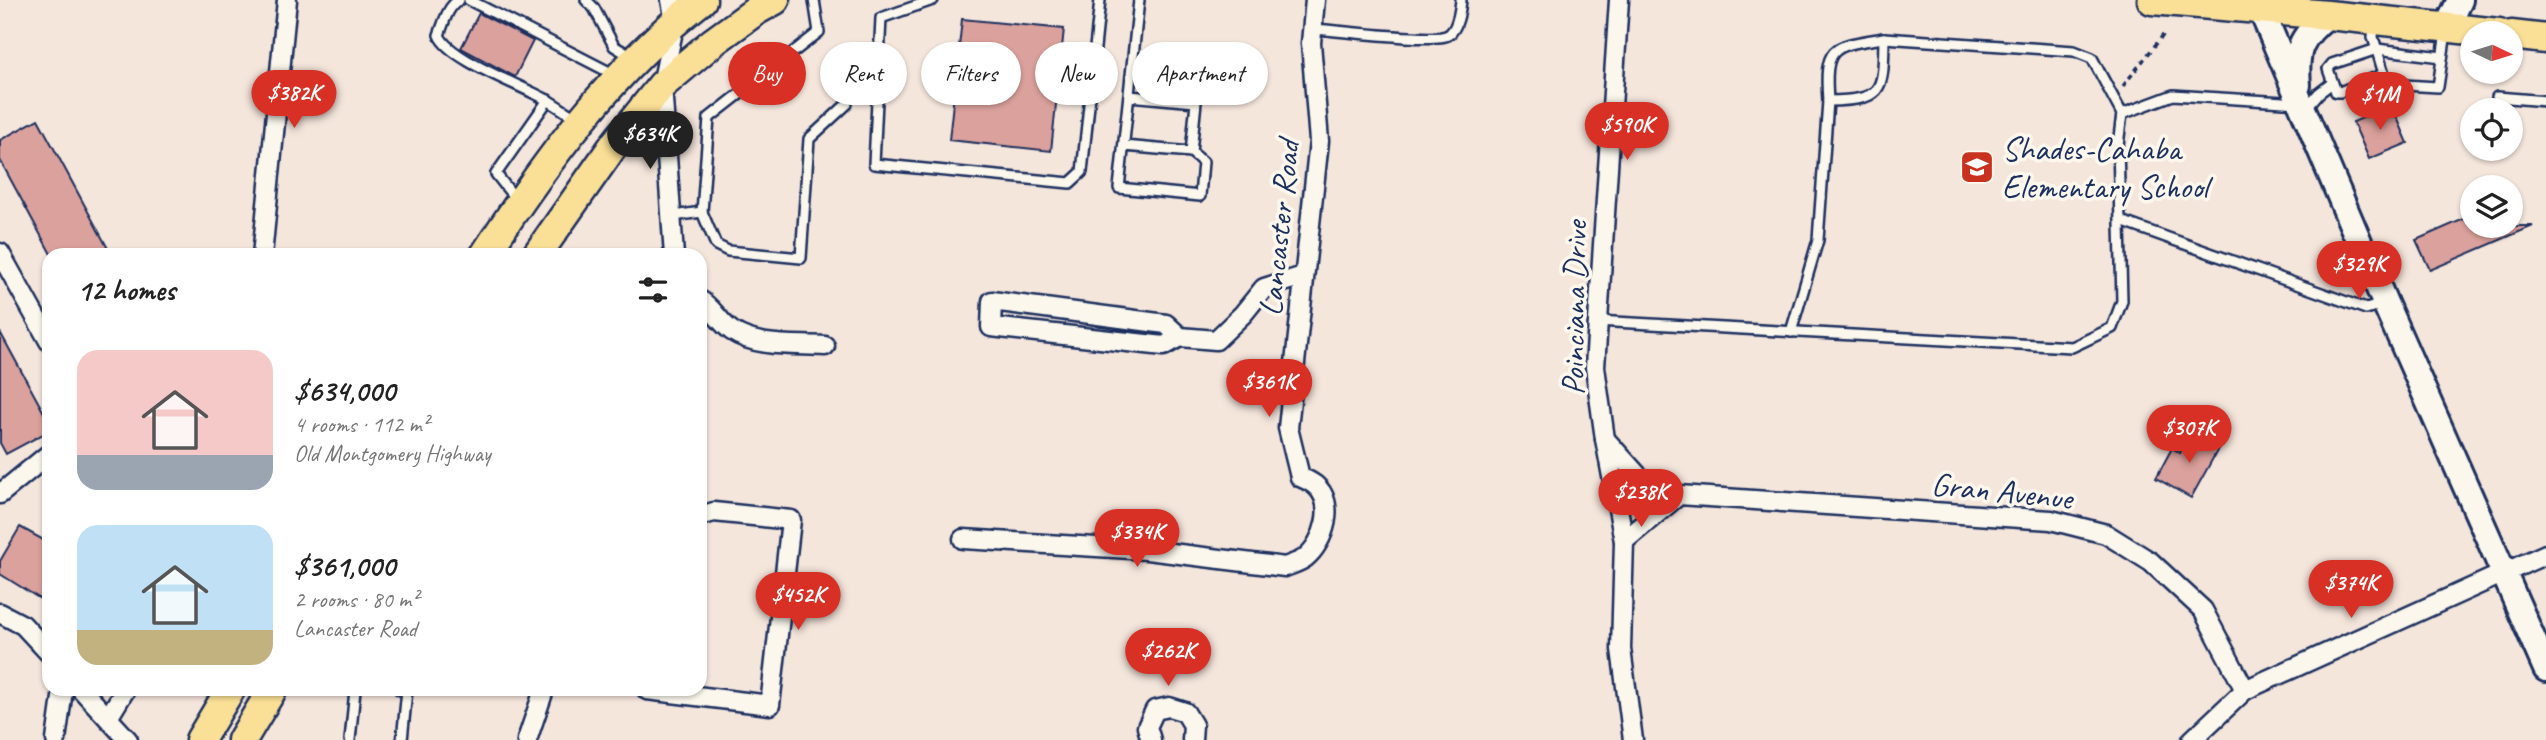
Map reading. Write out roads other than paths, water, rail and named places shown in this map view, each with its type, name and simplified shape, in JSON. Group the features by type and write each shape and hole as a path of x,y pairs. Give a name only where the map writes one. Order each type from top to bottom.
{"main road":[{"path":"489,248 580,121 673,10 702,0"},
{"path":"546,248 616,142 662,85 713,42 775,0"},
{"path":"2152,0 2259,5 2460,29"},
{"path":"2447,27 2460,0"},
{"path":"2259,5 2385,303 2546,669"},
{"path":"2301,107 2296,58 2310,29 2328,15"},
{"path":"2524,36 2546,39"},
{"path":"200,740 226,696"},
{"path":"242,740 268,696"}],"street":[{"path":"263,248 287,0"},
{"name":"Lancaster Road","path":"962,539 1147,550 1285,567 1304,560 1318,544 1326,522 1325,502 1316,486 1300,477 1288,428 1319,141 1311,43 1315,0"},
{"name":"Poinciana Drive","path":"1619,0 1595,367 1624,541 1621,649 1633,740"},
{"path":"673,10 662,85 674,248"},
{"path":"0,253 42,328"},
{"path":"1180,337 1166,324 992,301 990,327 1164,346 1180,337 1216,340 1243,314 1264,288 1303,276"},
{"path":"1090,338 1093,314"},
{"path":"707,317 746,338 781,344 825,346"},
{"name":"Gran Avenue","path":"1605,439 1640,479 1678,495 2051,520 2106,534 2151,562 2203,610 2245,690"},
{"path":"0,494 42,460"},
{"path":"1624,541 1678,495"},
{"path":"696,696 770,705 791,520 714,512 707,514"},
{"path":"2192,740 2245,690 2546,554"},
{"path":"0,612 23,625 42,645"},
{"path":"56,740 62,696"},
{"path":"87,696 128,740"},
{"path":"108,719 121,696"},
{"path":"527,740 542,696"},
{"path":"1151,740 1147,727 1155,710 1169,707 1185,712 1193,725 1192,740"}],"lane":[{"path":"459,0 453,4 439,35 442,44 461,58 548,100 580,121"},
{"path":"469,0 626,68"},
{"path":"586,0 594,8 626,68"},
{"path":"814,0 819,32 709,118 702,212 716,245 727,251 801,258 809,139 846,105"},
{"path":"933,0 881,18 874,164 1070,183 1082,172 1100,0"},
{"path":"1124,146 1191,152 1203,162 1200,196 1119,188 1139,0"},
{"path":"1312,29 1444,37 1452,31 1461,0"},
{"path":"2374,19 2373,37 2387,84 2438,87 2447,27"},
{"path":"1597,321 1791,332 2072,347 2112,328 2123,301 2118,145 2122,114 2092,58 2074,51 1884,38 1846,44 1832,55 1826,72 1828,101 1818,240 1791,332"},
{"path":"1828,101 1858,100 1875,92 1884,75 1884,38"},
{"path":"2384,74 2336,92 2328,69 2332,64 2376,50 2442,57"},
{"path":"2122,114 2173,95 2301,107 2332,83"},
{"path":"1129,96 1196,102 1191,152"},
{"path":"2497,97 2546,101"},
{"path":"519,203 496,174 548,100"},
{"path":"673,216 702,212"},
{"path":"2122,221 2366,309 2385,303"},
{"path":"350,740 354,696"},
{"path":"402,740 406,696"}],"place":[{"name":"Shades-Cahaba Elementary School","path":"1977,167"}]}
